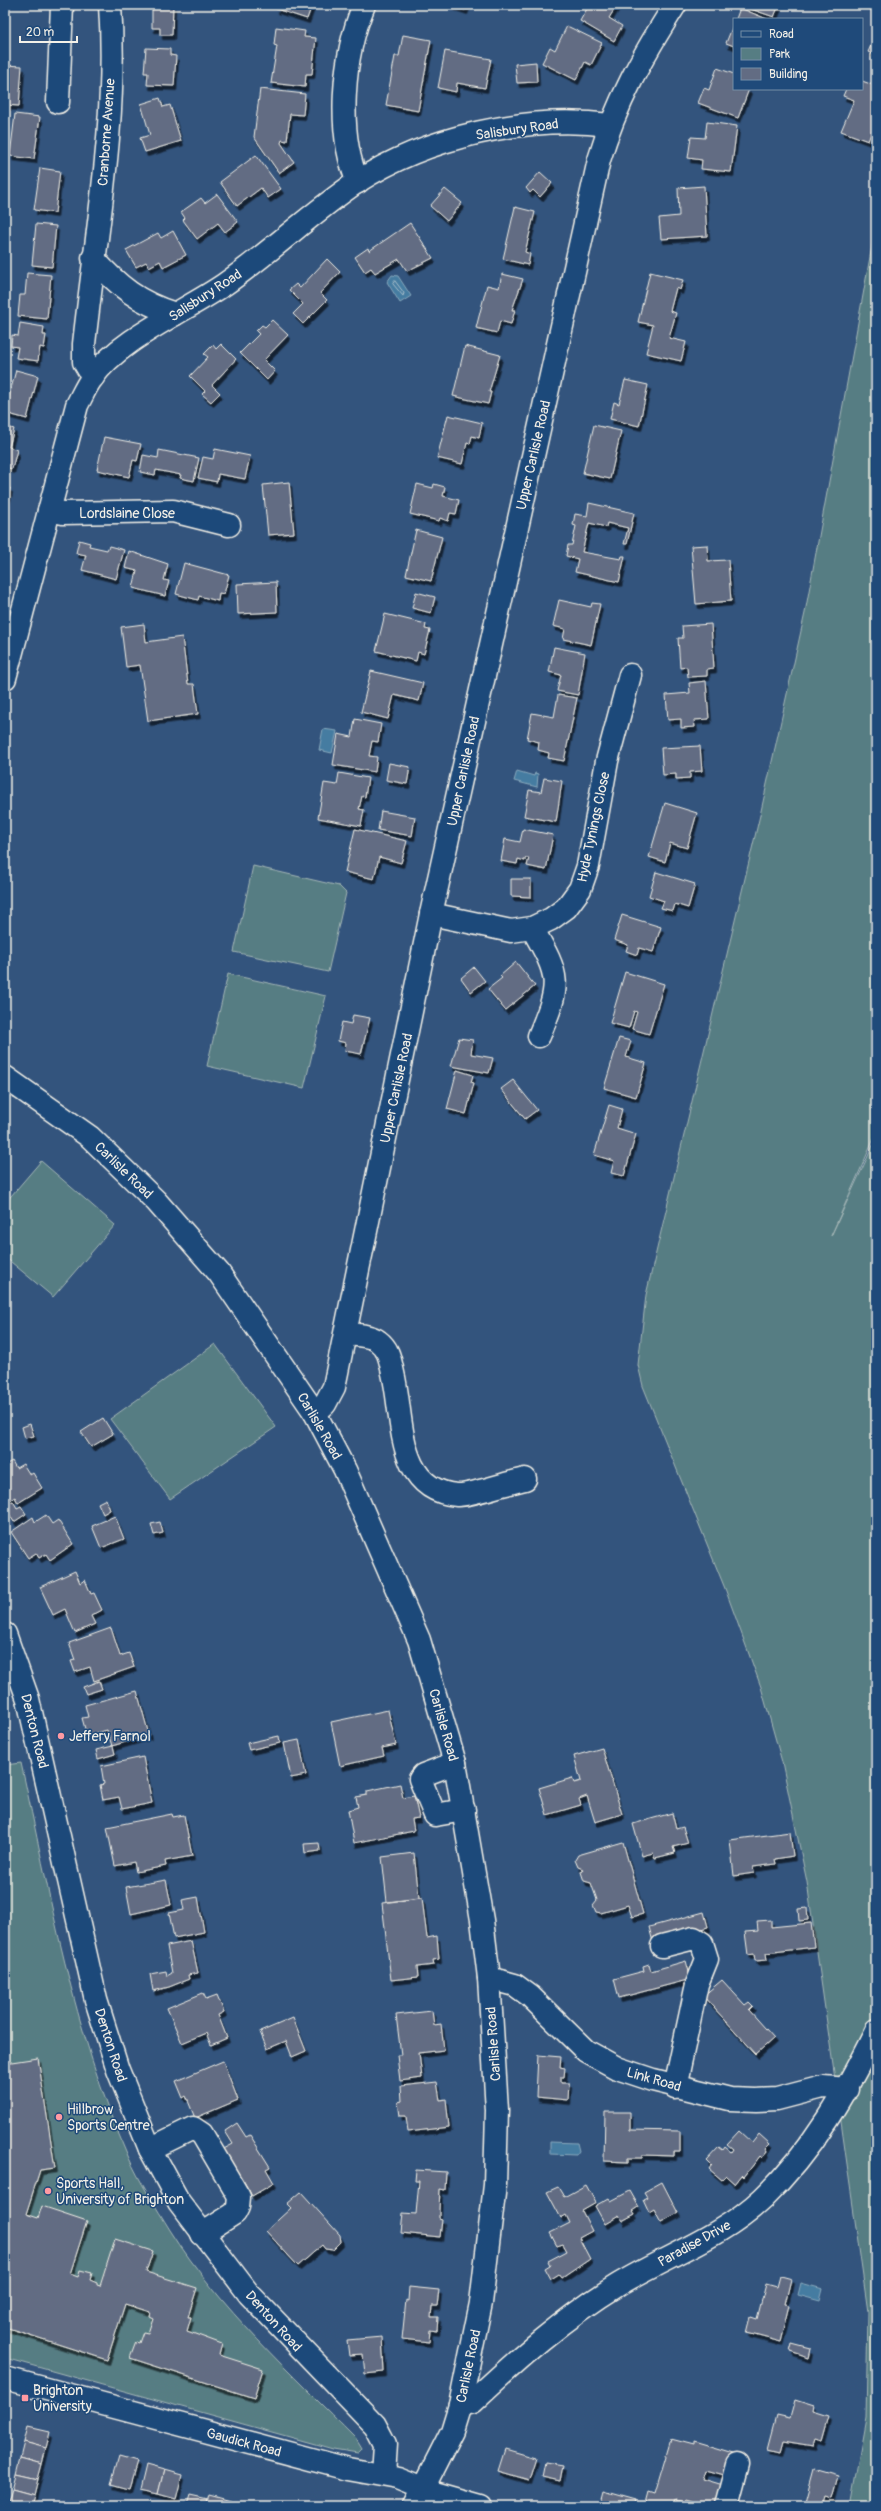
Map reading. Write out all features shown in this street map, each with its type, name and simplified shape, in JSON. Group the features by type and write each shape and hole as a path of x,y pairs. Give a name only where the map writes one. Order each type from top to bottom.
{"street":[{"path":"58,102 62,5"},
{"name":"Cranborne Avenue","path":"93,377 84,362 84,344 104,174 112,36 110,5"},
{"path":"358,182 350,164 344,128 346,75 364,5"},
{"path":"610,125 632,78 675,5"},
{"name":"Salisbury Road","path":"5,678 77,405 93,377 108,360 126,346 241,272 358,182 392,164 441,143 490,130 568,122 610,125"},
{"name":"Upper Carlisle Road","path":"315,1413 325,1404 334,1387 432,914 596,175 610,125"},
{"path":"93,258 112,280 133,296 175,314"},
{"name":"Lordslaine Close","path":"49,510 63,513 173,511 229,525"},
{"name":"Hyde Tynings Close","path":"432,914 511,931 532,928 551,919 566,908 580,889 588,866 607,761 630,675"},
{"path":"532,928 549,957 556,981 553,1002 539,1036"},
{"name":"Carlisle Road","path":"5,1076 90,1137 156,1201 219,1273 315,1413 345,1470 419,1640 455,1763 464,1810 489,1978 497,2110 495,2185 481,2303 460,2405 452,2431 418,2497"},
{"path":"346,1334 377,1339 388,1351 398,1390 406,1451 417,1476 432,1488 458,1495 526,1479"},
{"name":"Denton Road","path":"5,1634 28,1699 96,2000 118,2070 150,2149 179,2202 249,2294 375,2425 385,2444 383,2474"},
{"path":"455,1763 423,1775 420,1779 435,1815 464,1810"},
{"path":"662,1946 694,1938 702,1943 707,1959 697,1984 675,2087"},
{"name":"Link Road","path":"489,1978 515,1985 530,1996 586,2051 617,2068 675,2087 730,2099 756,2100 777,2099 824,2087 848,2089"},
{"name":"Paradise Drive","path":"460,2405 472,2402 528,2350 575,2313 619,2285 732,2222 762,2199 787,2174 823,2126 848,2089 876,2031"},
{"path":"150,2149 193,2128 202,2134 239,2197 238,2207 235,2213 202,2234"},
{"name":"Gaudick Road","path":"5,2378 348,2469 383,2474 418,2497 435,2493 481,2506"},
{"path":"727,2506 738,2465"}],"green space":[{"path":"876,224 876,1134 831,1236 876,1139 876,2506 850,2506 866,2418 868,2312 807,1882 782,1762 761,1687 726,1591 643,1386 638,1365 646,1295 761,811 805,613"},
{"path":"253,866 339,886 346,893 328,972 234,952"},
{"path":"228,974 326,996 304,1088 207,1066"},
{"path":"41,1161 115,1225 53,1297 5,1257 5,1203"},
{"path":"215,1344 276,1427 170,1499 110,1419"},
{"name":"Hillbrow Sports Centre","path":"21,1763 53,1912 78,2012 92,2060 109,2109 132,2165 170,2230 211,2287 257,2339 356,2439 362,2449 358,2453 333,2449 5,2358 5,1765"}],"water":[{"path":"392,275 398,276 411,296 400,303 387,282"},
{"path":"323,729 337,731 332,753 319,750"},
{"path":"517,771 534,776 535,773 538,774 537,787 514,781"},
{"path":"550,2142 577,2143 579,2151 576,2155 550,2154"},
{"path":"801,2283 823,2289 820,2301 798,2295"}],"building":[{"path":"152,5 173,5 172,35 160,35 160,28 152,28"},
{"path":"277,5 312,5 307,19 276,9"},
{"path":"450,5 467,5 465,10"},
{"path":"589,5 617,5 609,18 622,26 614,41 580,21"},
{"path":"746,5 779,5 774,17 745,7"},
{"path":"740,8 765,18 736,18"},
{"path":"567,26 602,43 591,65 585,62 576,80 542,63 550,47 555,50"},
{"path":"733,26 733,46 726,43"},
{"path":"276,27 305,31 304,37 316,38 312,74 306,74 305,87 271,83 277,46 274,45"},
{"path":"403,35 431,40 418,111 386,105 395,56 399,56"},
{"path":"876,35 876,56 868,52"},
{"path":"146,48 170,49 170,55 176,56 174,86 147,85 148,73 144,73"},
{"path":"445,51 491,59 485,88 457,83 456,92 438,88"},
{"path":"536,62 537,82 517,83 515,64"},
{"path":"5,65 22,66 19,106 5,105"},
{"path":"717,68 733,74 733,90 749,90 738,118 698,103 704,88 709,90"},
{"path":"863,81 876,86 876,121 868,141 841,131 854,100 843,96 846,90 863,90"},
{"path":"260,89 305,94 303,115 290,114 287,141 282,140 281,143 294,162 279,173 254,137"},
{"path":"160,98 163,107 170,105 181,141 145,152 140,138 150,135 141,104"},
{"path":"15,114 40,117 34,159 10,156"},
{"path":"707,122 737,126 731,172 701,169 702,160 688,158 691,137 705,138"},
{"path":"256,155 281,189 268,198 261,188 237,206 220,182"},
{"path":"40,168 60,171 55,213 34,210"},
{"path":"540,172 552,183 540,197 533,190 530,193 526,188"},
{"path":"704,186 707,236 661,239 659,218 679,216 678,188"},
{"path":"445,189 462,203 447,221 430,206"},
{"path":"217,194 238,222 225,232 218,223 197,239 183,220 185,218 181,212 201,198 205,203"},
{"path":"515,207 535,212 525,252 530,254 528,265 503,259"},
{"path":"410,223 433,258 407,271 399,259 375,273 371,268 365,272 355,257 368,248 369,251"},
{"path":"36,224 56,226 52,267 32,265"},
{"path":"173,231 186,255 163,267 160,261 149,267 146,262 136,267 126,250 158,233 161,238"},
{"path":"327,259 340,272 320,293 327,300 303,324 293,314 303,304 289,290 296,284 300,288"},
{"path":"650,272 683,280 680,290 676,288 670,311 676,313 669,338 686,342 681,361 646,353 653,325 638,322"},
{"path":"27,273 51,275 47,319 18,316 20,295 25,295"},
{"path":"502,274 523,279 512,310 515,310 511,324 500,321 497,333 476,328 487,285 499,288"},
{"path":"272,320 288,335 264,360 275,371 267,380 240,353 259,334 256,331 262,325 265,327"},
{"path":"20,323 44,327 43,335 46,335 44,348 40,347 38,361 16,358 18,347 11,346 12,335 18,336"},
{"path":"221,344 236,359 212,385 220,393 211,402 202,394 205,391 190,376 208,357 204,354 213,345 216,349"},
{"path":"465,346 500,355 489,392 491,392 488,404 453,396"},
{"path":"16,370 38,376 27,419 5,413 5,403 7,404"},
{"path":"625,380 648,385 639,426 610,419 614,402 619,404"},
{"path":"448,415 482,423 479,438 472,436 470,444 467,443 462,464 437,458"},
{"path":"594,425 621,431 610,479 583,473"},
{"path":"5,426 14,429 9,447 17,450 12,469 5,467"},
{"path":"104,437 141,444 137,461 133,460 129,477 97,470"},
{"path":"215,449 250,456 245,479 218,474 217,482 198,478 203,457 213,459"},
{"path":"159,450 199,458 194,481 180,478 181,475 156,470 155,475 140,472 143,455 158,458"},
{"path":"289,482 294,533 268,535 263,485"},
{"path":"417,484 433,488 434,484 445,487 443,496 459,500 456,514 450,513 448,521 440,518 439,521 410,514"},
{"path":"5,487 10,488 5,507"},
{"path":"589,503 634,513 627,544 624,544 628,528 607,523 606,527 589,523 582,552 621,559 622,556 625,556 619,582 575,572 578,559 566,556 568,545 572,545 576,526 573,525 575,514 587,516"},
{"path":"416,530 442,537 431,581 406,575"},
{"path":"79,540 90,543 89,546 107,550 109,546 124,550 116,579 82,570 86,555 76,553"},
{"path":"707,545 708,561 728,560 731,601 696,604 691,546"},
{"path":"129,551 168,564 164,580 169,581 165,596 133,588 137,571 125,568"},
{"path":"184,563 229,575 224,594 219,593 218,601 199,596 198,600 176,594"},
{"path":"276,582 277,612 238,614 237,584"},
{"path":"416,592 435,597 431,613 412,608"},
{"path":"559,600 591,607 592,603 600,604 591,645 563,639 565,629 553,626"},
{"path":"385,614 426,624 425,629 430,630 424,654 418,652 416,661 376,651"},
{"path":"144,624 146,642 182,637 188,684 194,684 198,714 148,721 140,665 126,667 121,627"},
{"path":"711,624 714,668 707,669 707,676 688,677 687,667 680,668 678,638 683,638 682,626"},
{"path":"554,647 585,653 578,695 557,691 561,675 549,672"},
{"path":"371,671 423,683 419,701 394,695 388,719 361,712"},
{"path":"706,681 709,719 694,720 695,727 681,728 681,719 668,720 666,695 690,693 689,683"},
{"path":"558,695 577,698 564,761 548,758 549,753 538,750 539,742 527,739 532,713 554,717"},
{"path":"355,719 381,724 378,742 372,741 369,756 377,757 375,772 333,765 338,734 352,737"},
{"path":"700,746 702,771 690,772 690,778 676,779 676,774 663,775 661,748"},
{"path":"389,763 410,767 407,784 386,780"},
{"path":"339,773 368,778 365,797 362,796 359,809 364,810 361,826 318,818 324,783 337,785"},
{"path":"544,778 562,781 556,822 524,816 529,790 541,792"},
{"path":"665,803 697,813 687,848 670,843 665,862 649,857"},
{"path":"381,811 415,817 412,836 378,830"},
{"path":"355,829 407,841 401,863 379,857 374,879 345,872"},
{"path":"523,829 553,835 546,870 527,866 529,858 525,858 525,861 518,859 517,864 501,861 505,839 520,842"},
{"path":"656,872 695,884 688,908 675,904 673,911 661,908 664,901 649,896"},
{"path":"511,879 531,879 531,897 511,896"},
{"path":"622,915 661,927 653,952 639,948 637,955 626,951 628,945 614,940"},
{"path":"516,962 535,986 505,1010 488,989 502,978 500,976"},
{"path":"474,967 485,981 471,992 461,978"},
{"path":"625,972 664,984 649,1034 632,1029 637,1012 634,1011 629,1028 610,1023"},
{"path":"353,1015 370,1018 361,1054 345,1051 346,1043 338,1041 342,1022 351,1024"},
{"path":"459,1038 473,1040 471,1054 493,1058 489,1073 451,1066"},
{"path":"619,1038 631,1041 626,1057 646,1063 636,1097 604,1088"},
{"path":"457,1070 473,1075 471,1082 474,1083 466,1114 447,1109"},
{"path":"513,1080 537,1110 525,1119 501,1089"},
{"path":"609,1105 622,1109 617,1128 636,1134 624,1176 611,1173 614,1161 594,1155"},
{"path":"103,1418 113,1434 91,1447 81,1432"},
{"path":"30,1424 34,1436 25,1438 22,1427"},
{"path":"12,1461 16,1468 23,1464 30,1475 33,1473 42,1488 18,1503 15,1497 5,1503 5,1465"},
{"path":"106,1499 110,1510 103,1514 98,1503"},
{"path":"13,1501 17,1508 21,1506 26,1514 14,1522 9,1514 5,1517 5,1506"},
{"path":"46,1515 52,1524 58,1520 73,1544 50,1560 46,1554 39,1558 36,1553 28,1558 11,1532 33,1517 35,1522"},
{"path":"115,1516 124,1539 101,1548 92,1526"},
{"path":"160,1522 163,1533 154,1535 151,1524"},
{"path":"75,1571 80,1583 85,1580 91,1594 94,1593 102,1610 91,1616 95,1624 75,1633 65,1609 53,1615 40,1587"},
{"path":"111,1628 120,1656 129,1653 134,1667 94,1681 90,1667 75,1672 71,1661 75,1660 69,1643"},
{"path":"99,1681 102,1689 86,1694 83,1687"},
{"path":"137,1691 149,1735 112,1746 107,1730 87,1736 82,1718 88,1717 85,1705"},
{"path":"388,1710 396,1745 382,1748 384,1756 340,1766 331,1722"},
{"path":"279,1736 280,1743 249,1750 247,1743"},
{"path":"299,1740 306,1775 291,1778 284,1743"},
{"path":"113,1746 115,1754 98,1759 96,1750"},
{"path":"602,1748 622,1814 595,1822 587,1796 579,1799 581,1805 547,1815 539,1788 572,1778 574,1783 581,1781 574,1756"},
{"path":"143,1757 152,1803 122,1809 119,1797 103,1800 100,1785 104,1784 101,1766"},
{"path":"400,1784 403,1798 414,1796 419,1818 412,1819 414,1831 354,1843 348,1810 358,1807 356,1797 367,1795 367,1791"},
{"path":"672,1813 676,1829 683,1827 688,1843 673,1847 675,1853 655,1858 653,1853 642,1856 633,1824"},
{"path":"172,1814 173,1817 184,1815 192,1856 165,1861 166,1866 136,1872 134,1862 115,1866 107,1827"},
{"path":"790,1832 793,1856 775,1859 776,1864 753,1867 754,1873 734,1876 730,1840"},
{"path":"623,1842 643,1914 632,1917 628,1905 601,1913 596,1912 593,1905 597,1900 591,1883 584,1881 581,1872 583,1869 578,1867 575,1860 578,1855"},
{"path":"319,1843 320,1851 305,1853 304,1844"},
{"path":"414,1853 419,1898 387,1902 382,1857"},
{"path":"166,1880 171,1905 131,1914 126,1887"},
{"path":"198,1897 204,1932 174,1938 169,1913 184,1910 182,1900"},
{"path":"422,1898 427,1938 437,1936 439,1959 433,1960 434,1965 417,1967 418,1977 391,1980 382,1903"},
{"path":"807,1908 808,1920 799,1921 798,1909"},
{"path":"704,1912 708,1927 653,1942 649,1927"},
{"path":"771,1920 771,1927 811,1923 814,1947 766,1953 767,1960 755,1961 754,1954 748,1955 745,1932 758,1931 757,1921"},
{"path":"191,1941 198,1973 188,1975 189,1979 169,1987 153,1991 150,1974 166,1971 167,1976 172,1973 167,1946"},
{"path":"686,1961 691,1979 619,1998 614,1979 644,1971 643,1966 649,1964 651,1971"},
{"path":"722,1980 745,2005 749,2002 753,2006 749,2010 774,2038 756,2054 703,1996"},
{"path":"203,1993 206,1999 217,1995 224,2012 218,2015 227,2038 211,2045 206,2033 182,2043 167,2008"},
{"path":"432,2011 434,2025 441,2024 444,2050 419,2053 422,2078 400,2081 397,2055 401,2055 396,2015"},
{"path":"293,2018 306,2051 292,2057 286,2041 267,2049 260,2032"},
{"path":"538,2055 561,2057 560,2067 565,2068 564,2077 561,2077 561,2083 569,2083 568,2100 536,2097"},
{"path":"38,2058 55,2168 40,2170 26,2214 38,2218 42,2206 87,2221 70,2274 78,2277 80,2270 92,2273 90,2280 100,2286 115,2239 153,2251 146,2272 197,2288 188,2317 191,2317 187,2331 222,2344 219,2355 263,2369 254,2398 130,2358 136,2342 139,2343 143,2332 148,2333 153,2318 149,2316 150,2312 125,2304 107,2360 5,2327 5,2063"},
{"path":"223,2061 238,2100 195,2118 186,2096 183,2098 176,2081"},
{"path":"437,2082 440,2100 446,2099 449,2127 408,2132 406,2116 400,2116 398,2102 402,2101 401,2086"},
{"path":"605,2112 630,2112 630,2130 680,2131 680,2152 674,2152 674,2156 642,2155 642,2158 628,2158 628,2162 604,2161"},
{"path":"237,2123 246,2137 250,2135 270,2167 266,2169 274,2183 252,2196 243,2180 235,2185 216,2154 218,2152 215,2147 208,2142 212,2135 218,2137 220,2143 217,2146 220,2151 233,2144 225,2131"},
{"path":"739,2131 752,2143 759,2134 770,2144 765,2149 767,2152 762,2158 760,2156 744,2177 742,2175 735,2184 726,2176 722,2180 709,2169 711,2166 706,2161 719,2147 723,2150 725,2147 731,2152 733,2149 727,2144"},
{"path":"416,2170 446,2172 445,2190 440,2189 439,2218 442,2219 440,2237 401,2233 403,2213 416,2214 419,2181 415,2181"},
{"path":"662,2182 678,2213 661,2222 654,2209 649,2212 643,2199 647,2197 644,2192"},
{"path":"586,2185 596,2203 582,2211 592,2231 579,2238 590,2259 562,2278 559,2274 551,2279 545,2268 550,2265 548,2261 567,2251 563,2244 557,2246 550,2233 570,2223 566,2215 561,2218 547,2192 558,2187 564,2197"},
{"path":"630,2191 639,2207 633,2211 635,2214 622,2221 619,2216 605,2224 595,2206 609,2198 611,2201"},
{"path":"301,2192 340,2235 341,2242 333,2250 325,2249 322,2245 298,2266 266,2231 291,2208 287,2204"},
{"path":"780,2276 791,2279 785,2304 790,2305 781,2342 747,2333 751,2317 757,2319 766,2284 777,2287"},
{"path":"409,2287 439,2290 437,2306 432,2306 431,2317 438,2317 437,2331 430,2330 429,2342 402,2339 406,2300 408,2301"},
{"path":"382,2337 384,2372 365,2374 363,2355 349,2356 347,2340"},
{"path":"792,2344 811,2349 809,2358 790,2352"},
{"path":"795,2400 814,2406 813,2412 829,2417 822,2442 815,2440 813,2446 783,2441 780,2452 768,2449 777,2415 790,2418"},
{"path":"28,2427 50,2432 46,2448 24,2442"},
{"path":"671,2439 694,2445 694,2442 734,2454 728,2476 706,2470 703,2479 723,2485 717,2506 693,2506 694,2502 685,2499 684,2502 675,2500 673,2506 645,2506 649,2491 655,2493"},
{"path":"24,2442 46,2448 42,2464 20,2458"},
{"path":"505,2449 536,2458 529,2480 498,2471"},
{"path":"119,2457 137,2462 129,2489 111,2484"},
{"path":"20,2458 42,2464 38,2479 16,2474"},
{"path":"545,2462 563,2465 560,2481 542,2477"},
{"path":"146,2465 164,2470 158,2494 140,2490"},
{"path":"813,2469 838,2476 832,2498 825,2496 822,2506 803,2506"},
{"path":"164,2470 182,2475 176,2499 158,2494"},
{"path":"16,2474 38,2479 34,2495 12,2489"},
{"path":"12,2489 34,2495 31,2506 7,2505"},
{"path":"603,2491 635,2500 633,2506 599,2506"},
{"path":"209,2495 231,2501 229,2506 206,2506"},
{"path":"190,2496 208,2500 206,2506 187,2506"}],"place":[{"name":"Jeffery Farnol","path":"61,1736"},
{"name":"Hillbrow Sports Centre","path":"59,2117"},
{"name":"Sports Hall, University of Brighton","path":"48,2191"},
{"name":"Brighton University","path":"25,2398"}]}
